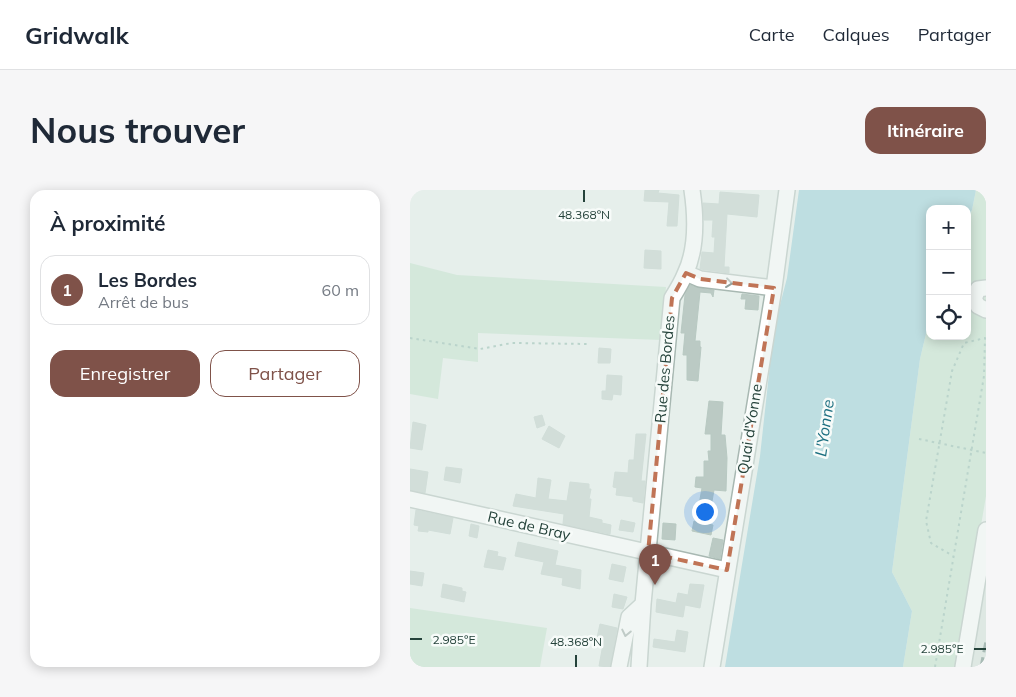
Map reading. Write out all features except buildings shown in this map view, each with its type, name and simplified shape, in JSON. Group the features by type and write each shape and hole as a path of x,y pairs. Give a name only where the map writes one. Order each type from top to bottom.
{"street":[{"name":"Rue des Bordes","path":"648,553 672,298 686,273 693,248 695,210 692,190"},
{"name":"Quai d'Yonne","path":"712,667 774,288 786,190"},
{"path":"686,273 700,279 774,288"},
{"path":"986,288 978,289 974,300 978,306 986,310"},
{"name":"Rue de Bray","path":"410,500 727,570"},
{"path":"963,667 986,530"},
{"path":"639,667 648,553"},
{"path":"619,667 630,617 643,604"}],"path":[{"path":"410,338 480,349 512,343 589,344"},
{"path":"935,667 984,376 985,338 964,343 952,371 926,521 931,543 953,556"},
{"path":"919,439 986,453"}],"highlighted area":[{"path":"686,273 700,279 774,288 727,570 648,553 672,298"}],"shaded area":[{"path":"986,583 986,667 971,667"}],"green space":[{"path":"976,190 986,190 986,496 957,667 903,667 912,611 892,572 920,359 926,334 926,340 971,340 972,210"},
{"path":"410,263 457,275 666,287 662,340 478,333 478,362 443,358 438,399 410,394"},
{"path":"410,608 547,628 540,667 410,667"}],"water":[{"name":"L'Yonne","path":"799,190 976,190 971,212 971,205 926,205 926,334 920,359 892,572 912,611 903,667 725,667 760,456 774,328 787,278"}],"railway":[{"path":"981,667 986,641"}],"place":[{"name":"Les Bordes","path":"655,585"}]}
